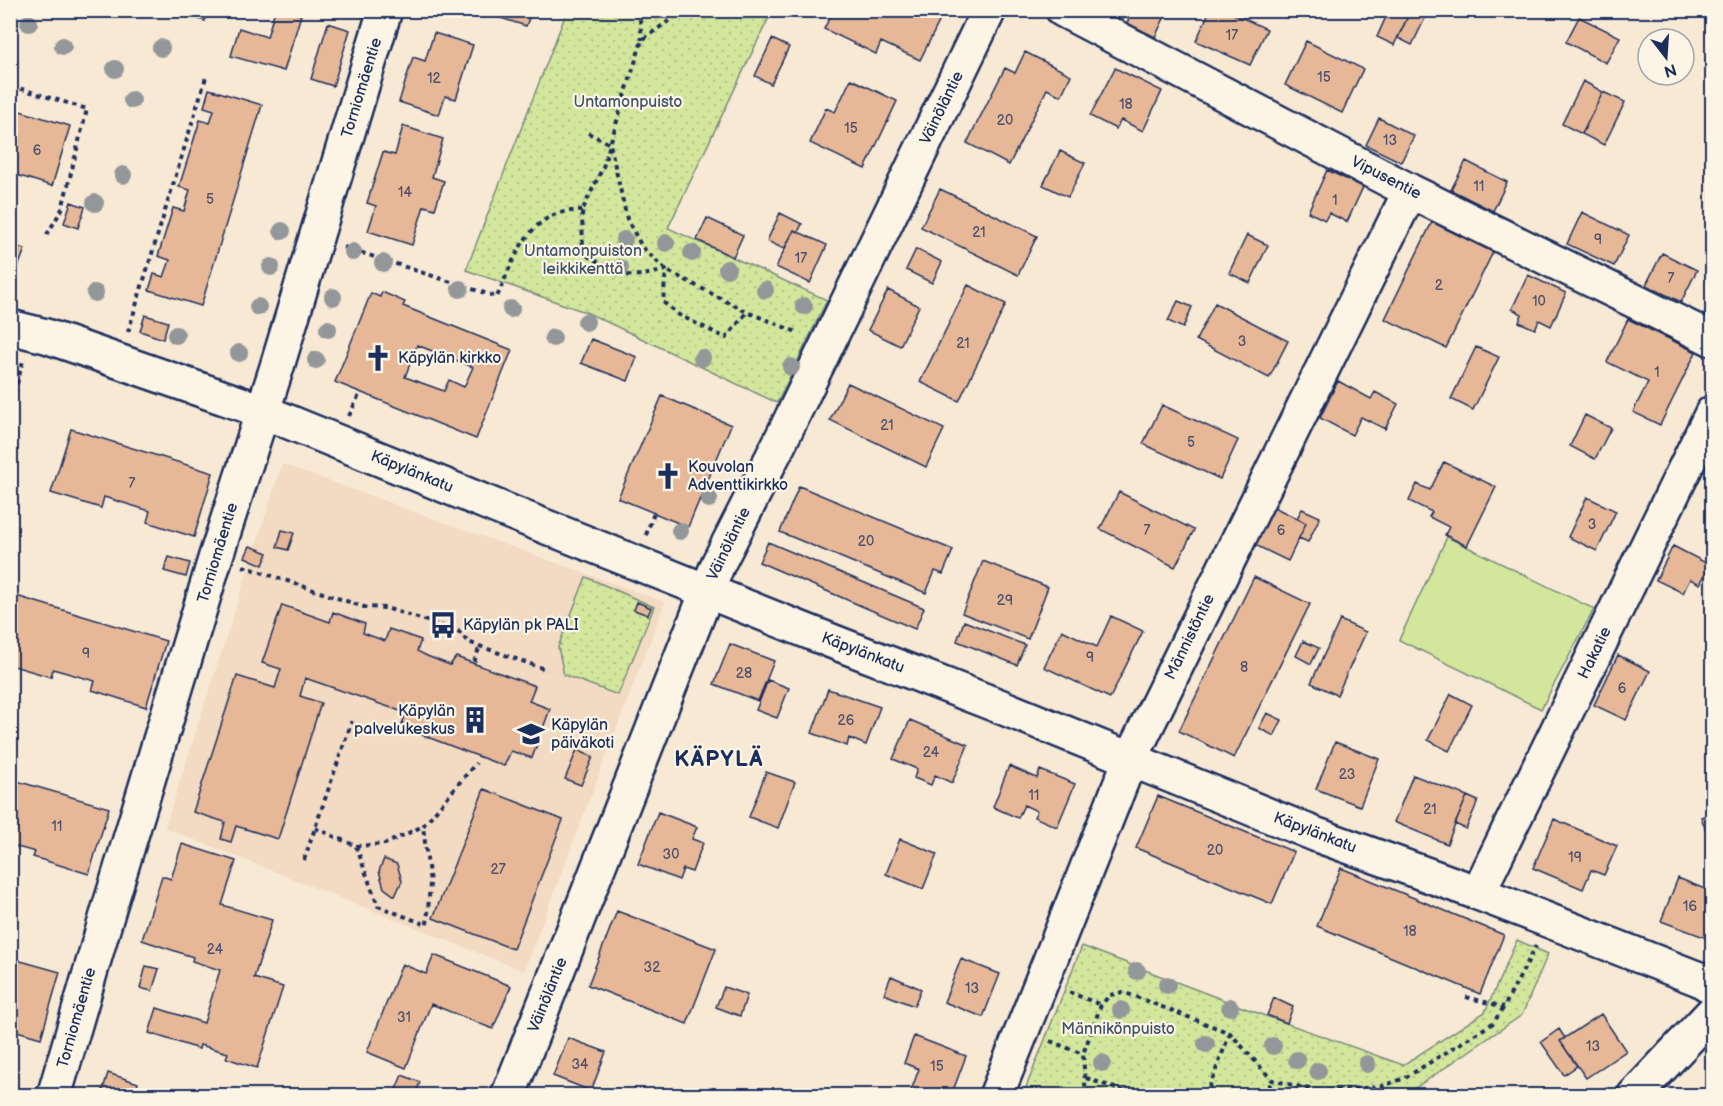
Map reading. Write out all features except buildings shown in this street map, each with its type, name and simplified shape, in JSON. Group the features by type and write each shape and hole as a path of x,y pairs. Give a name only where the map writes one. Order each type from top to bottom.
{"street":[{"name":"Torniomäentie","path":"54,1095 216,556 385,10"},
{"name":"Väinöläntie","path":"508,1095 706,591 989,10"},
{"name":"Vipusentie","path":"1063,10 1410,190 1713,339"},
{"name":"Männistöntie","path":"996,1095 1130,760 1410,190"},
{"name":"Käpylänkatu","path":"21,329 262,411 1130,760 1317,834 1478,893 1699,979 1713,987"},
{"name":"Hakatie","path":"1478,893 1713,413"},
{"path":"1634,1095 1713,1013"}],"path":[{"path":"639,10 642,40 603,167 582,210 583,253 618,274 640,277 666,270"},
{"path":"642,40 684,10"},
{"path":"126,338 206,77"},
{"path":"12,86 87,109 62,209 45,238"},
{"path":"588,133 610,144"},
{"path":"610,144 627,219 642,247 666,270 747,312 826,345"},
{"path":"339,245 497,297 520,244 535,227 546,218 567,209 582,210"},
{"path":"666,270 663,302 679,315 726,338 747,312"},
{"path":"10,410 21,329"},
{"path":"345,425 359,395 358,391"},
{"path":"645,539 654,513"},
{"path":"216,556 364,607 386,608 458,631 468,642 547,670"},
{"path":"474,662 480,646"},
{"path":"304,860 352,721"},
{"path":"315,828 356,846 385,844 423,826 476,763"},
{"path":"356,846 378,906 427,925 430,883 423,826"},
{"path":"1300,1095 1317,1091 1380,1087 1405,1078 1493,1023 1504,1007 1549,922"},
{"path":"1086,1095 1083,1054 1101,1005 1110,995 1122,992 1230,1033 1272,1080 1317,1091"},
{"path":"1466,997 1504,1007"},
{"path":"1206,1095 1230,1033"},
{"path":"1086,1078 1137,1095"},
{"path":"1265,1095 1272,1080"}],"shaded area":[{"path":"282,464 665,602 524,971 165,828"}],"green space":[{"name":"Untamonpuisto","path":"567,11 772,11 668,228 827,300 777,403 588,313 466,270"},
{"path":"1447,537 1594,609 1541,709 1399,640"},
{"path":"586,577 654,607 618,695 564,675 558,647"},
{"name":"Männikönpuisto","path":"1517,940 1548,954 1522,1015 1405,1095 1023,1095 1082,946 1403,1065 1485,1012"}],"place":[{"name":"Käpylän kirkko","path":"378,358"},
{"name":"Kouvolan Adventtikirkko","path":"668,476"},
{"name":"Käpylän pk PALI","path":"443,625"},
{"name":"Käpylän palvelukeskus","path":"475,720"},
{"name":"Käpylän päiväkoti","path":"531,734"}],"district":[{"name":"KÄPYLÄ","path":"719,759"}],"park label":[{"name":"Untamonpuiston leikkikenttä","path":"583,260"}]}
